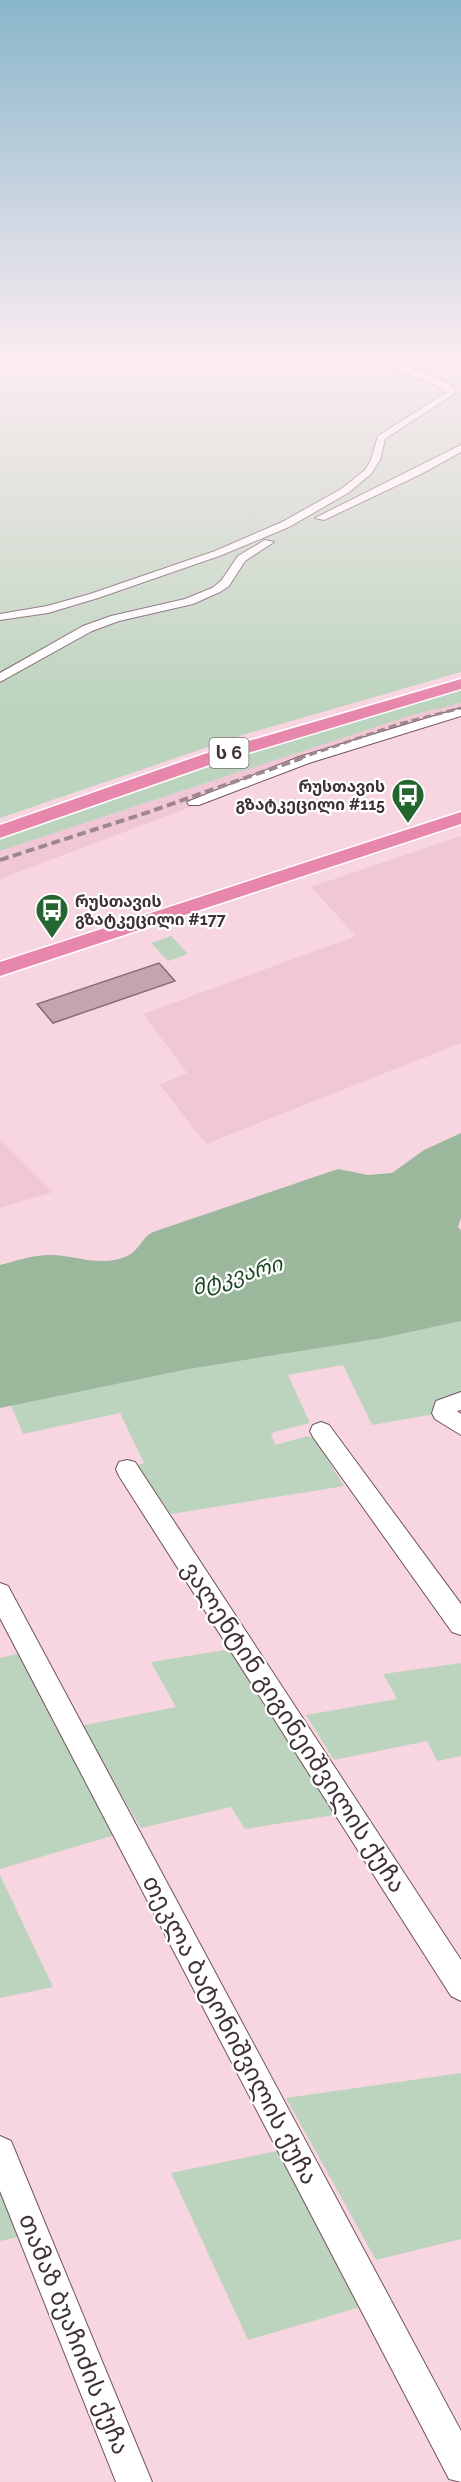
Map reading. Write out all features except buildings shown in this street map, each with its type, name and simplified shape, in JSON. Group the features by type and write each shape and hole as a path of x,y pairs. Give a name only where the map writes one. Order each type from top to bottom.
{"highway":[{"name":"ს 6","path":"0,821 92,791 178,758 412,687 461,675"},
{"name":"ს 6","path":"0,832 211,758 461,684"},
{"path":"0,969 461,818"}],"street":[{"path":"0,616 80,601 171,572 293,521 324,504 367,473"},
{"path":"0,678 28,664 66,637 93,627 201,597 218,589 233,575 236,564 254,549 416,473"},
{"path":"194,802 304,760 461,712"},
{"path":"461,1401 444,1407 443,1413 461,1426"},
{"path":"321,1431 461,1624"},
{"name":"ვალენტინ გიგინეიშვილის ქუჩა","path":"127,1469 461,1986"},
{"name":"თეკლა ბატონიშვილის ქუჩა","path":"0,1594 461,2467"},
{"name":"თამაზ ბუაჩიძის ქუჩა","path":"0,2152 134,2482"}],"shaded area":[{"path":"0,473 461,473 461,672 246,734 0,818"},
{"path":"461,690 461,703 412,715 0,851 0,836 87,809 201,766"},
{"path":"461,703 461,714 422,723 294,768 0,879 0,851 412,715"},
{"path":"461,836 461,1043 206,1144 160,1085 187,1073 143,1014 356,936 311,887"},
{"path":"171,936 188,954 168,961 151,943"},
{"path":"0,1139 53,1192 0,1208"},
{"path":"461,1321 461,1396 435,1414 372,1425 343,1365 288,1375 310,1423 271,1433 275,1445 308,1436 315,1439 344,1486 171,1514 137,1465 144,1463 120,1413 23,1434 11,1405 189,1369 383,1338"},
{"path":"232,1649 335,1815 245,1829 231,1807 141,1828 80,1726 176,1707 151,1662"},
{"path":"20,1653 115,1835 0,1869 0,1658"},
{"path":"461,1663 461,1756 437,1761 427,1741 334,1760 306,1715 397,1699 383,1674"},
{"path":"0,1875 53,1987 0,1998"},
{"path":"461,2073 461,2239 376,2260 286,2098"},
{"path":"277,2151 364,2306 248,2340 171,2173"},
{"path":"0,2175 24,2236 0,2241"}],"water":[{"name":"მტკვარი","path":"461,1133 461,1217 458,1227 461,1230 461,1321 383,1338 189,1369 0,1408 0,1265 44,1255 98,1261 117,1259 131,1254 153,1232 338,1169 368,1175 392,1173 424,1150"}],"railway":[{"path":"298,759 399,724 461,708"},
{"path":"0,860 149,812 302,758"}],"place":[{"name":"რუსთავის გზატკეცილი #115","path":"408,824"},
{"name":"რუსთავის გზატკეცილი #177","path":"52,939"}]}
